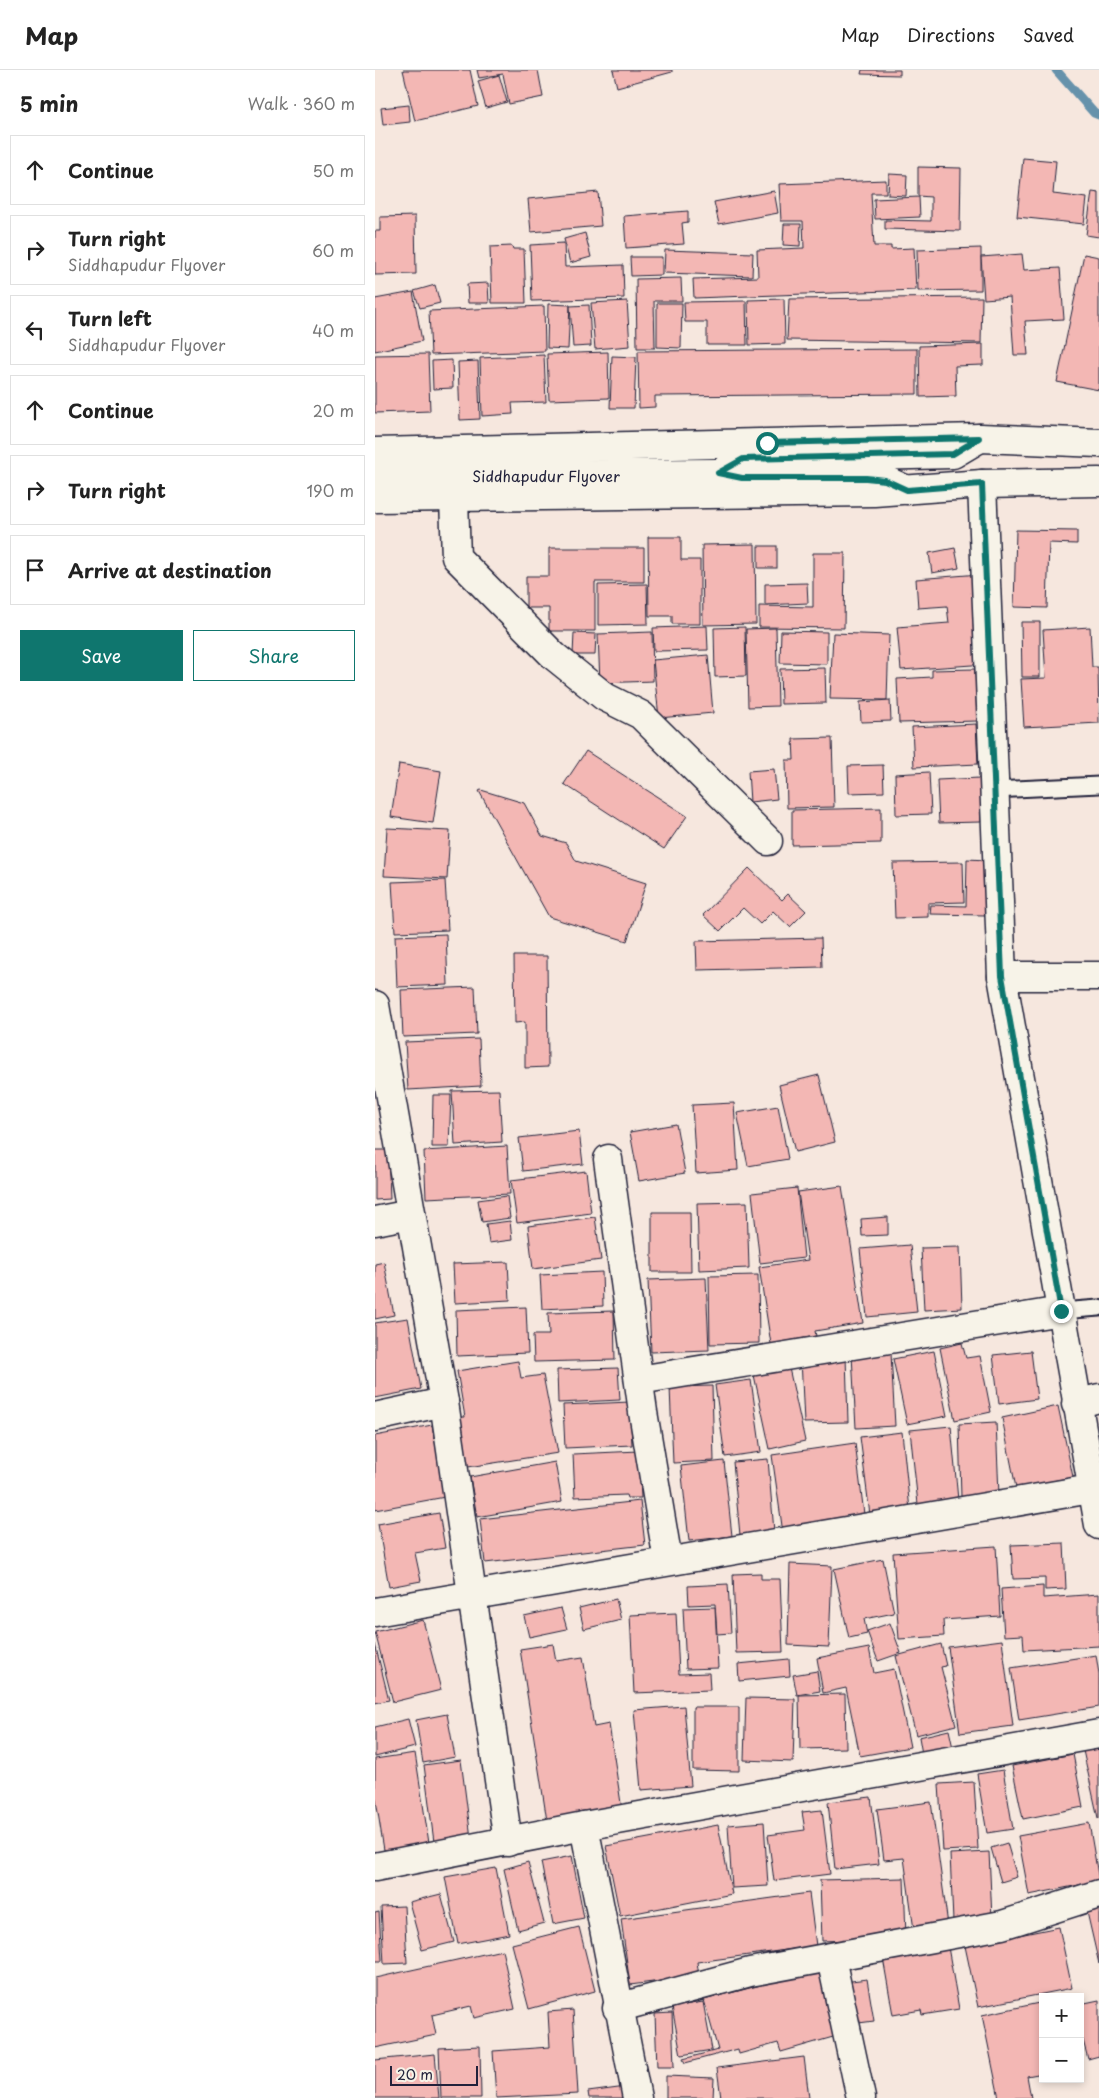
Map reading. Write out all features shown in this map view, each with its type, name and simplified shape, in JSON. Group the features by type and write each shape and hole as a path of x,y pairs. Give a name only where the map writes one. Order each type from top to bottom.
{"street":[{"path":"375,452 979,438 1099,443"},
{"name":"Siddhapudur Flyover","path":"375,476 718,473 742,478 953,454 979,438"},
{"name":"Siddhapudur Flyover","path":"827,467 866,478 885,480 907,490"},
{"path":"375,498 454,499 907,490 982,484 1099,482"},
{"path":"982,484 1002,976 1061,1311 1087,1401 1091,1489 1099,1525"},
{"path":"454,499 456,557 554,656 605,697 641,715 768,841"},
{"path":"1002,976 1099,976"},
{"path":"375,1005 444,1402 508,1842"},
{"path":"608,1159 639,1380 668,1560"},
{"path":"375,1221 411,1214"},
{"path":"639,1380 1061,1311"},
{"path":"375,1416 444,1402"},
{"path":"375,1612 668,1560 1091,1489"},
{"path":"375,1866 584,1826 1099,1734"},
{"path":"584,1826 617,2008 637,2098"},
{"path":"617,2008 751,1972 1002,1925 1099,1894"},
{"path":"831,1958 861,2098"}],"lane":[{"path":"994,790 1099,785"},
{"path":"1061,1311 1099,1308"}],"building":[{"path":"403,70 470,70 478,106 415,121"},
{"path":"477,70 538,70 543,97 509,104 503,74 479,78"},
{"path":"613,70 672,70 672,72 617,87"},
{"path":"862,70 900,70 900,75 861,74"},
{"path":"499,75 507,102 486,108 478,81"},
{"path":"409,105 410,122 383,125 381,108"},
{"path":"1023,158 1056,161 1053,194 1087,198 1084,224 1017,217"},
{"path":"918,167 961,168 960,231 885,229 885,220 931,221 931,197 918,196"},
{"path":"889,174 907,175 906,196 888,195"},
{"path":"886,180 886,193 871,193 874,246 891,246 891,249 914,248 916,290 694,298 693,279 758,277 757,250 804,248 803,221 781,221 779,184"},
{"path":"774,191 778,213 719,224 714,202"},
{"path":"598,192 601,226 531,232 528,199"},
{"path":"1092,192 1099,193 1099,237 1086,235"},
{"path":"919,197 920,217 875,219 874,199"},
{"path":"688,211 688,222 682,223 684,244 626,248 624,216"},
{"path":"415,216 416,274 375,275 375,231 380,231 380,217"},
{"path":"784,224 801,224 800,246 783,245"},
{"path":"585,233 591,257 570,263 564,239"},
{"path":"564,243 565,267 623,265 624,298 532,301 530,245"},
{"path":"512,246 513,249 524,249 526,303 492,303 490,247"},
{"path":"981,248 981,290 918,291 917,250"},
{"path":"665,250 753,253 752,276 664,273"},
{"path":"1022,254 1024,270 1060,268 1064,319 1025,321 1028,355 1014,355 1010,297 984,299 981,257"},
{"path":"1084,254 1099,257 1099,390 1057,382"},
{"path":"630,257 662,257 662,275 631,276"},
{"path":"681,278 682,301 654,301 655,348 637,348 636,279"},
{"path":"488,283 489,303 468,303 467,284"},
{"path":"435,285 440,303 420,308 414,291"},
{"path":"413,292 422,341 375,351 375,299"},
{"path":"982,297 981,343 787,340 789,299"},
{"path":"784,299 785,344 749,345 748,300"},
{"path":"627,301 630,346 595,349 591,303"},
{"path":"746,301 747,345 707,345 707,322 685,322 684,302"},
{"path":"657,303 682,303 681,348 657,347"},
{"path":"548,304 570,305 568,349 547,348"},
{"path":"589,305 591,346 573,347 570,306"},
{"path":"544,306 545,351 431,355 429,311"},
{"path":"983,344 983,365 955,366 956,396 920,397 919,346"},
{"path":"917,349 917,394 655,396 655,407 639,408 638,351"},
{"path":"608,352 609,398 549,400 547,354"},
{"path":"428,354 430,411 375,413 375,355"},
{"path":"544,355 546,402 512,403 513,414 482,416 480,358"},
{"path":"612,356 636,357 634,408 610,408"},
{"path":"452,360 453,388 433,389 432,361"},
{"path":"478,361 480,419 460,420 458,362"},
{"path":"1016,530 1077,531 1077,544 1049,543 1047,608 1014,607"},
{"path":"648,537 681,537 681,560 700,560 700,624 672,624 672,616 649,616"},
{"path":"755,544 756,624 703,625 702,545"},
{"path":"758,546 777,546 777,568 758,568"},
{"path":"549,548 644,548 644,582 595,582 595,631 549,631 549,608 526,608 526,576 549,576"},
{"path":"955,548 959,568 932,573 929,553"},
{"path":"813,553 845,553 844,628 759,627 759,606 813,607"},
{"path":"980,574 986,664 901,670 897,627 949,623 947,606 918,608 916,579"},
{"path":"807,583 808,603 765,605 765,584"},
{"path":"647,584 648,624 598,625 598,585"},
{"path":"1021,622 1040,622 1040,677 1022,677"},
{"path":"707,626 708,650 654,651 653,628"},
{"path":"745,627 746,676 715,677 714,628"},
{"path":"1090,627 1092,667 1098,667 1099,723 1024,727 1021,679 1046,678 1043,630"},
{"path":"776,628 778,706 748,707 746,629"},
{"path":"781,631 827,632 827,664 780,663"},
{"path":"652,632 653,681 600,683 598,634"},
{"path":"574,633 596,634 595,655 573,655"},
{"path":"833,633 889,635 887,700 830,699"},
{"path":"708,655 713,713 659,718 653,660"},
{"path":"825,668 826,703 781,704 780,669"},
{"path":"975,669 977,721 899,723 897,679 932,677 932,670"},
{"path":"890,700 891,721 861,722 860,702"},
{"path":"976,724 978,764 914,767 912,727"},
{"path":"832,738 834,807 787,808 786,760 794,760 793,739"},
{"path":"586,751 687,816 664,849 564,784"},
{"path":"399,764 441,771 433,823 391,817"},
{"path":"883,765 884,792 849,793 848,766"},
{"path":"774,769 777,799 750,802 748,771"},
{"path":"929,772 931,814 896,815 895,774"},
{"path":"980,778 981,822 939,823 937,780"},
{"path":"479,791 524,803 542,836 566,843 576,861 646,883 627,941 549,917"},
{"path":"881,808 881,843 792,845 792,810"},
{"path":"387,828 450,831 447,879 384,876"},
{"path":"967,859 987,860 985,915 930,914 931,905 966,906"},
{"path":"963,862 964,902 928,903 928,917 895,918 893,863"},
{"path":"749,868 782,900 788,894 806,911 790,927 773,911 760,924 743,908 720,931 703,915"},
{"path":"445,880 448,930 395,932 392,882"},
{"path":"446,934 448,985 397,987 395,936"},
{"path":"821,938 822,967 697,970 696,941"},
{"path":"514,956 547,956 548,1067 525,1068 525,1022 515,1023"},
{"path":"475,987 477,1034 403,1037 401,990"},
{"path":"479,1039 481,1086 408,1090 405,1042"},
{"path":"819,1075 835,1142 795,1152 779,1085"},
{"path":"499,1090 502,1142 455,1145 452,1091"},
{"path":"433,1095 451,1095 449,1147 432,1147"},
{"path":"734,1103 738,1170 696,1173 692,1105"},
{"path":"778,1106 788,1159 748,1166 737,1113"},
{"path":"676,1124 685,1173 639,1181 630,1132"},
{"path":"579,1131 583,1164 523,1171 519,1138"},
{"path":"507,1146 510,1194 426,1198 424,1151"},
{"path":"375,1150 388,1150 390,1199 375,1200"},
{"path":"586,1171 591,1213 517,1223 511,1180"},
{"path":"842,1186 863,1323 815,1331 816,1336 771,1344 759,1267 808,1260 798,1192"},
{"path":"797,1188 804,1258 760,1263 752,1193"},
{"path":"507,1196 510,1218 482,1222 478,1200"},
{"path":"747,1202 749,1268 699,1270 697,1203"},
{"path":"652,1212 690,1212 691,1272 652,1272"},
{"path":"595,1217 601,1260 533,1269 528,1226"},
{"path":"888,1217 888,1235 862,1236 861,1219"},
{"path":"510,1221 512,1240 489,1243 486,1224"},
{"path":"910,1245 917,1312 867,1317 860,1249"},
{"path":"960,1247 962,1308 924,1310 921,1248"},
{"path":"384,1262 394,1315 375,1319 375,1264"},
{"path":"508,1262 510,1300 455,1303 453,1264"},
{"path":"602,1272 603,1306 542,1309 540,1275"},
{"path":"758,1275 759,1343 710,1344 709,1276"},
{"path":"706,1278 709,1350 651,1352 648,1280"},
{"path":"526,1307 528,1353 457,1356 456,1310"},
{"path":"614,1311 615,1360 534,1362 533,1335 549,1335 548,1313"},
{"path":"408,1318 421,1389 375,1398 375,1323"},
{"path":"962,1343 966,1358 980,1356 991,1412 955,1420 940,1348"},
{"path":"934,1351 947,1416 907,1424 893,1359"},
{"path":"1031,1351 1037,1399 999,1404 993,1355"},
{"path":"891,1353 895,1426 856,1428 852,1355"},
{"path":"846,1357 848,1422 804,1423 801,1358"},
{"path":"518,1361 521,1378 543,1375 558,1453 468,1467 460,1417 465,1417 457,1371"},
{"path":"618,1368 620,1400 558,1403 557,1370"},
{"path":"789,1368 805,1441 770,1449 754,1375"},
{"path":"751,1380 761,1452 725,1457 715,1385"},
{"path":"712,1386 714,1461 673,1463 670,1387"},
{"path":"630,1402 632,1445 565,1448 563,1405"},
{"path":"1058,1406 1073,1477 1016,1488 1002,1418"},
{"path":"996,1422 999,1495 961,1497 959,1424"},
{"path":"432,1425 445,1497 375,1510 375,1436"},
{"path":"951,1426 958,1500 918,1504 910,1430"},
{"path":"902,1432 910,1510 870,1515 860,1437"},
{"path":"855,1443 865,1522 783,1533 772,1455"},
{"path":"639,1451 641,1498 627,1498 626,1495 575,1497 573,1454"},
{"path":"768,1459 774,1532 740,1535 733,1462"},
{"path":"724,1461 732,1536 689,1541 681,1466"},
{"path":"555,1462 562,1502 477,1517 470,1477"},
{"path":"640,1501 645,1545 485,1563 480,1519"},
{"path":"439,1513 445,1548 415,1553 421,1581 389,1587 378,1524"},
{"path":"1064,1543 1066,1589 1045,1590 1045,1578 1013,1579 1011,1545"},
{"path":"996,1546 1000,1616 943,1620 944,1636 899,1639 893,1553"},
{"path":"883,1559 894,1613 864,1619 867,1634 849,1638 834,1569"},
{"path":"790,1564 832,1566 829,1647 788,1645"},
{"path":"761,1573 761,1579 780,1579 783,1652 736,1653 733,1574"},
{"path":"728,1584 731,1633 717,1634 715,1604 689,1605 688,1586"},
{"path":"1043,1586 1043,1598 1099,1594 1099,1646 1024,1650 1023,1635 1004,1636 1001,1589"},
{"path":"616,1599 621,1620 584,1629 579,1608"},
{"path":"715,1607 718,1668 686,1669 683,1608"},
{"path":"561,1608 567,1629 529,1637 524,1616"},
{"path":"676,1613 679,1674 709,1673 710,1690 634,1693 630,1615"},
{"path":"423,1620 441,1690 393,1702 375,1632"},
{"path":"890,1623 901,1653 878,1661 867,1631"},
{"path":"1002,1640 1013,1726 960,1733 948,1647"},
{"path":"375,1644 389,1700 375,1703"},
{"path":"553,1644 556,1661 583,1657 594,1727 609,1724 622,1810 547,1821 520,1649"},
{"path":"941,1644 946,1666 941,1667 956,1725 916,1735 896,1656"},
{"path":"869,1648 874,1673 894,1669 910,1747 860,1756 846,1688 823,1693 817,1658"},
{"path":"1096,1655 1099,1674 1099,1707 1019,1720 1011,1668"},
{"path":"789,1659 790,1676 739,1681 738,1664"},
{"path":"817,1671 820,1691 797,1695 793,1675"},
{"path":"845,1694 846,1748 800,1749 799,1695"},
{"path":"746,1698 795,1699 793,1762 744,1760"},
{"path":"684,1706 691,1786 641,1790 634,1710"},
{"path":"693,1707 739,1707 739,1771 693,1770"},
{"path":"447,1714 455,1757 423,1763 416,1720"},
{"path":"408,1719 415,1747 375,1757 375,1727"},
{"path":"949,1730 953,1748 922,1754 919,1737"},
{"path":"1099,1743 1099,1818 1098,1818 1082,1746"},
{"path":"415,1753 429,1843 384,1850 375,1794 375,1759"},
{"path":"1073,1754 1083,1807 1023,1819 1012,1766"},
{"path":"461,1760 471,1838 434,1842 424,1765"},
{"path":"1003,1770 1013,1829 987,1833 977,1774"},
{"path":"974,1782 978,1849 943,1851 939,1784"},
{"path":"871,1797 879,1864 835,1869 828,1802"},
{"path":"931,1802 948,1925 914,1930 904,1858 884,1860 877,1809"},
{"path":"822,1810 830,1874 774,1881 768,1835 805,1830 802,1812"},
{"path":"764,1822 768,1886 732,1888 728,1825"},
{"path":"1089,1823 1099,1881 1029,1895 1018,1836"},
{"path":"718,1825 732,1894 620,1916 606,1846"},
{"path":"1007,1843 1017,1877 1001,1882 991,1848"},
{"path":"989,1852 992,1919 953,1921 950,1854"},
{"path":"572,1856 584,1918 553,1924 541,1862"},
{"path":"528,1862 544,1923 518,1930 504,1869"},
{"path":"496,1868 509,1934 458,1944 445,1877"},
{"path":"904,1878 906,1938 822,1941 820,1880"},
{"path":"809,1893 816,1946 697,1962 699,1976 630,1985 621,1919"},
{"path":"441,1894 454,1942 422,1950 409,1902"},
{"path":"404,1906 407,1963 384,1964 381,1907"},
{"path":"1099,1910 1099,1964 1087,1912"},
{"path":"379,1912 382,1961 375,1961 375,1913"},
{"path":"579,1927 595,1991 529,2009 512,1944"},
{"path":"1059,1927 1072,1988 1039,1993 1039,1995 978,2007 965,1946"},
{"path":"948,1947 959,2009 922,2015 921,2010 893,2015 883,1958"},
{"path":"502,1950 515,2009 474,2018 471,2006 432,2015 436,2035 375,2048 375,1978"},
{"path":"822,1969 840,2035 781,2052 778,2043 739,2054 738,2049 685,2063 683,2059 718,2050 704,2000"},
{"path":"867,1979 874,2021 851,2024 844,1982"},
{"path":"1099,2000 1099,2056 1088,2059 1084,2044 1084,2003"},
{"path":"703,2002 712,2050 681,2055 672,2007"},
{"path":"1039,2003 1039,2074 1027,2076 1031,2098 999,2098 982,2015"},
{"path":"573,2010 578,2094 496,2098 493,2051 550,2047 548,2012"},
{"path":"672,2013 674,2067 657,2067 655,2014"},
{"path":"480,2046 481,2098 441,2098 439,2048"},
{"path":"435,2054 439,2098 375,2098 375,2060"},
{"path":"804,2057 809,2098 721,2098 717,2068"},
{"path":"666,2076 714,2078 713,2098 666,2098"},
{"path":"626,2087 628,2098 589,2098 588,2092"}],"waterway":[{"path":"1056,70 1094,113 1099,115"}],"route":[{"path":"767,443 979,438 953,454 743,459 718,473 742,478 866,478 885,480 907,490 982,484 1002,976 1061,1311"}]}
